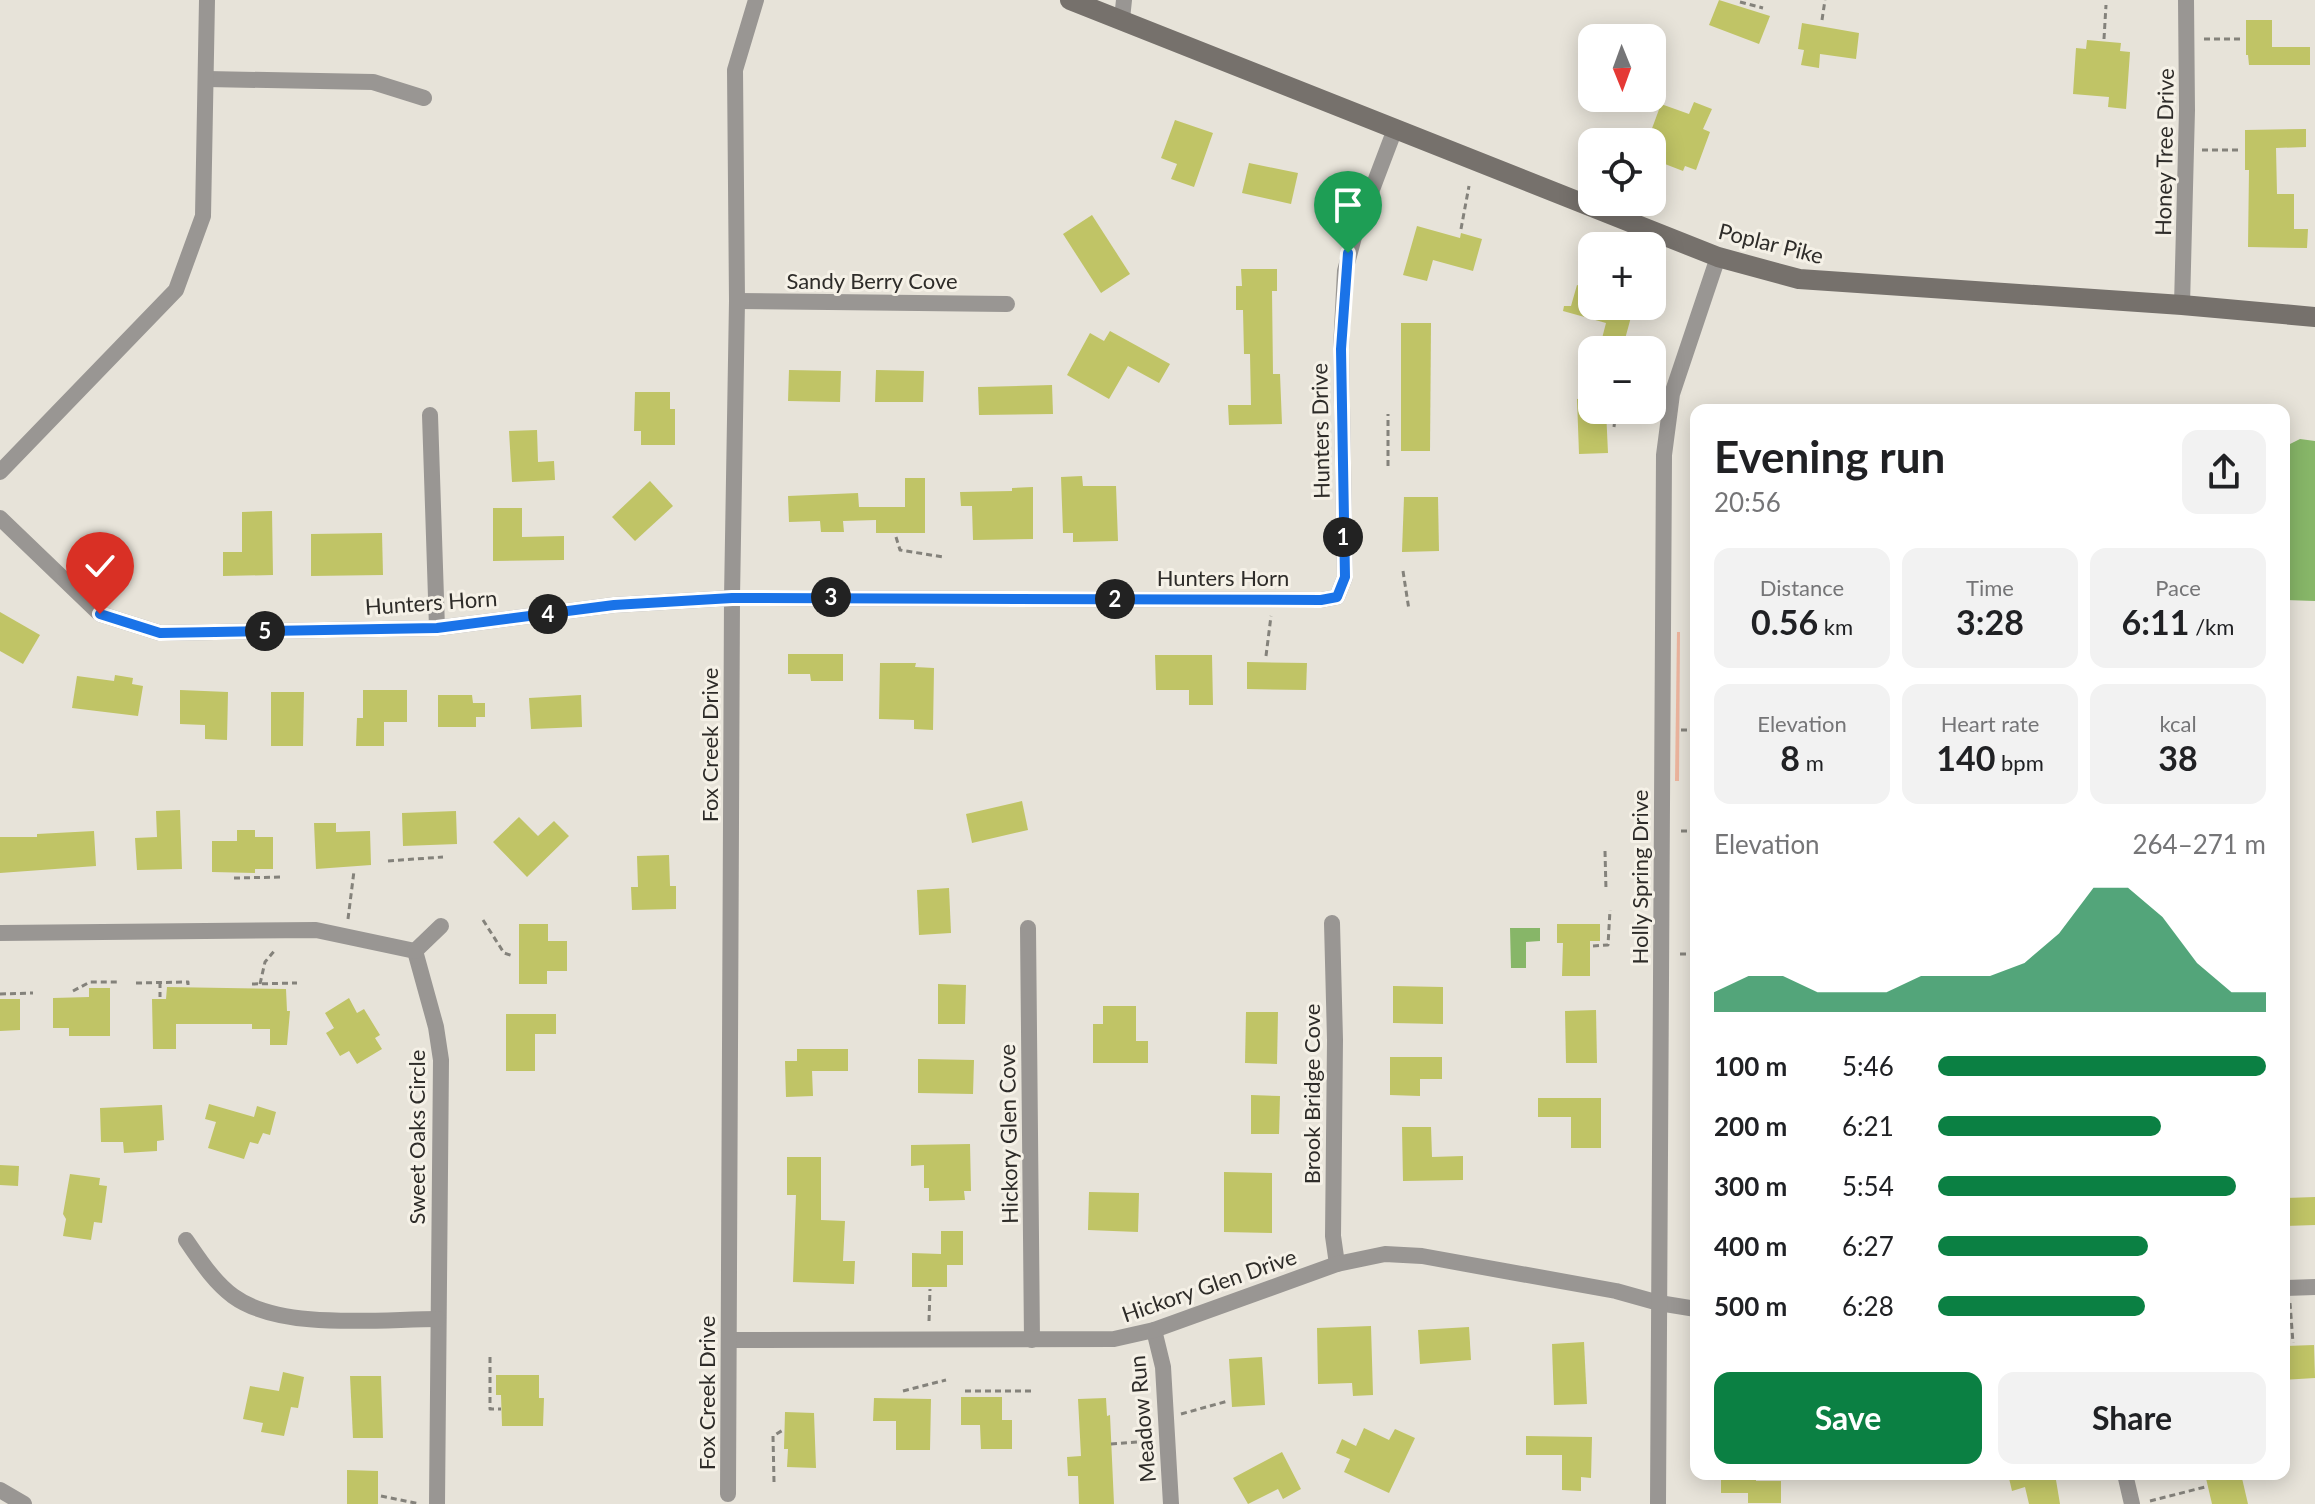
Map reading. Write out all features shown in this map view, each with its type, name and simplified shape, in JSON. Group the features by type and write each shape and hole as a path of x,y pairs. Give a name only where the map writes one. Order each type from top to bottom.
{"main road":[{"name":"Poplar Pike","path":"1070,0 1123,10 1395,129 1718,257 1799,279 2315,317"}],"street":[{"path":"0,472 176,290 203,216 207,0"},
{"name":"Fox Creek Drive","path":"728,1494 732,598 737,301 735,70 756,0"},
{"name":"Honey Tree Drive","path":"2182,305 2187,110 2186,0"},
{"path":"207,79 373,82 424,98"},
{"name":"Hunters Drive","path":"1337,597 1345,577 1341,349 1345,271 1354,237 1395,129"},
{"name":"Holly Spring Drive","path":"1658,1504 1664,455 1672,394 1718,257"},
{"name":"Sandy Berry Cove","path":"737,301 1007,304"},
{"path":"430,415 437,628"},
{"name":"Hunters Horn","path":"0,518 100,614 160,633 437,628 614,605 732,598 1321,600 1337,597"},
{"name":"Brook Bridge Cove","path":"1332,923 1335,1040 1333,1236 1337,1264"},
{"path":"0,933 316,930 415,951 441,926"},
{"name":"Hickory Glen Cove","path":"1028,928 1032,1340"},
{"name":"Sweet Oaks Circle","path":"415,951 436,1027 441,1060 437,1504"},
{"path":"186,1240 221,1286 257,1310 299,1318 438,1319"},
{"name":"Hickory Glen Drive","path":"729,1340 1114,1339 1154,1330 1337,1264 1385,1254 1422,1256 1616,1291 1690,1308"},
{"path":"2290,1293 2315,1287"},
{"name":"Meadow Run","path":"1154,1330 1163,1367 1171,1504"},
{"path":"2128,1480 2138,1503"},
{"path":"0,1490 24,1504"}],"path":[{"path":"1822,20 1825,0"},
{"path":"1740,2 1763,8"},
{"path":"2104,39 2106,5"},
{"path":"2202,39 2240,39"},
{"path":"2202,150 2242,150"},
{"path":"1461,229 1469,186"},
{"path":"1388,414 1388,466"},
{"path":"896,537 900,550 943,557"},
{"path":"1403,571 1409,610"},
{"path":"1266,656 1271,614"},
{"path":"1681,730 1690,730"},
{"path":"1681,831 1690,831"},
{"path":"1605,851 1606,890"},
{"path":"388,861 443,857"},
{"path":"348,921 354,871"},
{"path":"234,878 283,877"},
{"path":"1593,946 1608,945 1610,910"},
{"path":"483,920 504,953 513,956"},
{"path":"260,984 265,962 275,950 282,948"},
{"path":"1675,954 1690,954"},
{"path":"73,991 90,982 120,982"},
{"path":"160,982 160,997"},
{"path":"136,983 188,982 188,985"},
{"path":"252,984 297,983"},
{"path":"0,994 33,993"},
{"path":"929,1326 930,1289"},
{"path":"2290,1318 2293,1343"},
{"path":"490,1357 490,1409 501,1409"},
{"path":"903,1391 946,1380"},
{"path":"965,1391 1031,1391"},
{"path":"1181,1414 1228,1401"},
{"path":"774,1482 773,1436 783,1430"},
{"path":"1111,1444 1156,1441"},
{"path":"2138,1503 2205,1487"},
{"path":"381,1496 425,1504"}],"shaded area":[{"path":"2300,439 2315,441 2315,601 2290,600 2290,444"},
{"path":"1677,632 1680,632 1679,781 1675,781"},
{"path":"1510,928 1540,928 1540,941 1526,942 1526,968 1511,968"}],"building":[{"path":"1719,0 1770,16 1759,44 1709,25"},
{"path":"2246,20 2272,20 2272,47 2310,47 2310,65 2249,65"},
{"path":"1802,23 1859,33 1856,59 1820,54 1819,68 1801,65 1804,50 1798,49"},
{"path":"2087,40 2121,43 2120,51 2130,52 2126,109 2108,107 2109,97 2073,94 2076,48 2086,49"},
{"path":"1694,102 1712,109 1703,129 1710,132 1696,170 1685,166 1683,171 1666,164 1666,128 1652,128 1658,112 1666,112 1666,106 1689,114"},
{"path":"1175,120 1213,133 1194,187 1171,179 1177,164 1161,158"},
{"path":"2306,129 2306,147 2276,148 2277,194 2294,194 2294,229 2308,229 2307,248 2248,247 2249,170 2245,170 2245,130"},
{"path":"1249,163 1298,173 1291,204 1242,193"},
{"path":"1092,215 1130,274 1101,293 1063,234"},
{"path":"1417,226 1460,238 1461,233 1482,239 1473,271 1433,260 1427,281 1403,275"},
{"path":"1241,269 1277,269 1277,291 1272,291 1273,374 1280,374 1282,424 1229,425 1228,405 1251,405 1250,354 1244,354 1243,310 1236,310 1236,286 1242,286"},
{"path":"1578,285 1578,315 1563,311 1564,306 1571,306"},
{"path":"1595,320 1630,320 1626,336 1603,336 1606,323"},
{"path":"1401,323 1431,323 1430,451 1401,451"},
{"path":"1110,331 1170,364 1159,383 1128,366 1109,399 1067,375 1090,333 1104,341"},
{"path":"789,370 841,371 840,402 788,401"},
{"path":"876,370 924,371 923,402 875,402"},
{"path":"1052,385 1053,414 979,415 978,387"},
{"path":"635,392 670,392 670,409 675,409 675,445 641,445 641,431 634,431"},
{"path":"1577,399 1578,424 1607,424 1608,453 1579,454"},
{"path":"537,430 538,462 554,461 555,480 512,482 509,431"},
{"path":"1082,476 1083,486 1116,486 1118,541 1073,542 1073,533 1063,533 1061,477"},
{"path":"905,478 925,478 925,533 876,533 876,520 843,521 844,532 821,532 820,521 789,522 788,496 858,493 859,507 905,507"},
{"path":"650,481 673,506 635,541 612,517"},
{"path":"1033,487 1033,539 973,540 972,506 961,506 960,492 1012,491 1012,488"},
{"path":"1404,497 1438,497 1439,551 1402,552"},
{"path":"493,508 522,508 522,537 564,536 564,560 493,561"},
{"path":"272,511 273,575 223,576 223,552 242,552 242,512"},
{"path":"382,533 383,575 311,576 311,534"},
{"path":"0,612 40,635 23,664 0,651"},
{"path":"788,654 843,654 843,681 811,681 810,674 788,674"},
{"path":"1155,655 1212,655 1213,705 1189,705 1189,690 1156,690"},
{"path":"1247,662 1307,663 1306,690 1247,689"},
{"path":"880,663 916,663 915,667 934,668 933,730 914,729 914,720 879,719"},
{"path":"115,675 133,678 132,684 143,686 138,716 72,708 77,676 114,681"},
{"path":"180,690 228,692 227,740 205,739 205,725 180,724"},
{"path":"363,690 407,690 407,722 384,722 384,746 356,746 357,718 363,718"},
{"path":"271,692 304,692 303,746 271,746"},
{"path":"438,695 472,695 473,703 485,703 485,717 476,717 476,727 438,727"},
{"path":"581,695 582,727 531,729 529,698"},
{"path":"1022,801 1028,830 972,843 966,814"},
{"path":"180,810 182,869 137,870 135,838 157,837 156,811"},
{"path":"456,811 457,844 403,846 402,813"},
{"path":"519,817 538,836 554,821 569,836 527,877 493,842"},
{"path":"314,823 336,823 336,832 370,831 371,865 316,869"},
{"path":"237,830 255,830 255,837 273,837 273,869 255,869 255,873 212,872 212,841 237,841"},
{"path":"94,831 96,866 0,873 0,837"},
{"path":"669,855 670,886 676,886 676,909 632,910 631,887 638,887 637,856"},
{"path":"949,888 951,933 919,935 917,890"},
{"path":"519,924 548,924 548,941 567,941 567,971 547,971 547,984 519,984"},
{"path":"1557,924 1600,924 1600,941 1590,941 1590,976 1562,976 1563,943 1557,943"},
{"path":"938,984 966,985 965,1024 938,1024"},
{"path":"1393,986 1443,987 1443,1024 1393,1023"},
{"path":"167,987 286,989 287,1011 290,1011 287,1045 270,1045 270,1029 252,1029 252,1024 176,1024 176,1049 153,1049 152,999 166,999"},
{"path":"89,988 110,988 110,1036 69,1036 69,1028 53,1028 53,998 89,997"},
{"path":"349,998 357,1013 364,1009 380,1035 375,1038 382,1049 357,1064 349,1051 340,1056 326,1033 334,1028 325,1013"},
{"path":"0,999 20,999 20,1030 0,1031"},
{"path":"1103,1006 1136,1006 1136,1041 1148,1041 1148,1063 1093,1063 1093,1024 1103,1024"},
{"path":"1596,1010 1597,1063 1566,1063 1565,1011"},
{"path":"1246,1012 1278,1012 1277,1064 1245,1063"},
{"path":"506,1014 556,1014 556,1034 535,1034 535,1071 506,1071"},
{"path":"797,1049 848,1049 848,1071 812,1071 813,1096 786,1097 785,1061 797,1061"},
{"path":"1390,1057 1442,1057 1442,1079 1420,1079 1420,1096 1390,1095"},
{"path":"918,1059 974,1060 973,1094 918,1093"},
{"path":"1251,1095 1280,1096 1279,1134 1251,1134"},
{"path":"1538,1098 1601,1098 1601,1148 1571,1148 1571,1117 1538,1117"},
{"path":"209,1104 254,1117 257,1106 276,1112 270,1135 263,1133 258,1144 250,1142 244,1159 208,1148 216,1122 205,1119"},
{"path":"162,1105 164,1140 157,1141 157,1151 124,1153 123,1142 101,1142 100,1108"},
{"path":"1402,1127 1431,1127 1432,1157 1463,1156 1463,1180 1403,1181"},
{"path":"970,1144 971,1191 964,1191 965,1200 929,1201 929,1188 924,1188 924,1165 911,1166 911,1145"},
{"path":"787,1157 821,1157 821,1220 845,1221 843,1261 855,1261 854,1284 793,1282 796,1195 787,1195"},
{"path":"0,1165 19,1166 18,1186 0,1185"},
{"path":"1224,1172 1272,1173 1272,1233 1224,1232"},
{"path":"70,1174 100,1178 99,1185 107,1186 102,1223 94,1222 91,1240 63,1236 66,1219 63,1214"},
{"path":"1089,1192 1139,1193 1138,1232 1088,1230"},
{"path":"2315,1197 2315,1225 2290,1226 2290,1198"},
{"path":"941,1231 963,1231 963,1265 947,1265 947,1287 912,1287 912,1253 941,1254"},
{"path":"1371,1326 1373,1395 1353,1396 1352,1383 1318,1384 1317,1328"},
{"path":"1469,1327 1471,1360 1420,1364 1418,1330"},
{"path":"1584,1342 1587,1404 1554,1405 1552,1344"},
{"path":"2314,1345 2315,1378 2290,1380 2290,1346"},
{"path":"1262,1357 1265,1405 1232,1407 1229,1359"},
{"path":"283,1372 304,1377 298,1408 291,1407 284,1436 261,1432 263,1423 243,1419 250,1386 279,1391"},
{"path":"496,1375 539,1375 539,1398 544,1398 543,1426 502,1426 501,1395 496,1395"},
{"path":"350,1376 381,1376 383,1438 353,1438"},
{"path":"961,1397 1002,1397 1002,1420 1012,1420 1012,1449 981,1449 980,1425 961,1425"},
{"path":"874,1398 931,1399 930,1450 896,1450 896,1421 873,1421"},
{"path":"1106,1398 1107,1416 1110,1415 1114,1504 1079,1504 1078,1476 1068,1476 1067,1457 1081,1456 1078,1399"},
{"path":"785,1412 814,1413 816,1468 787,1467"},
{"path":"1364,1428 1389,1440 1395,1429 1415,1438 1389,1493 1344,1472 1350,1459 1336,1453 1342,1439 1356,1446"},
{"path":"1526,1436 1592,1437 1591,1478 1581,1477 1581,1491 1562,1490 1562,1455 1526,1455"},
{"path":"1282,1452 1301,1489 1283,1499 1278,1489 1248,1504 1233,1478"},
{"path":"347,1470 378,1471 378,1504 347,1504"},
{"path":"1721,1480 1781,1481 1781,1503 1748,1503 1748,1493 1721,1493"},
{"path":"2009,1480 2056,1480 2060,1504 2029,1504 2025,1487 2012,1491"},
{"path":"2206,1480 2242,1480 2248,1504 2212,1504"}],"route":[{"path":"100,614 160,633 437,628 614,605 732,598 1321,600 1337,597 1345,577 1341,349 1343,288 1348,253"}]}
